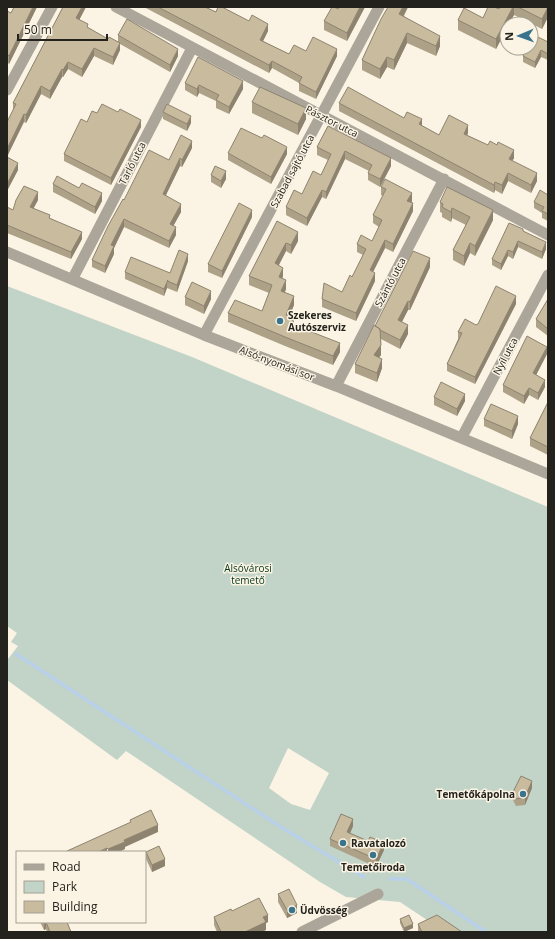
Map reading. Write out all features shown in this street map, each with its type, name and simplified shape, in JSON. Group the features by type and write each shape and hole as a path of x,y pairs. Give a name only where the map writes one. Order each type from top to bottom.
{"street":[{"path":"7,90 52,7"},
{"name":"Pásztor utca","path":"116,7 548,235"},
{"name":"Szabad sajtó utca","path":"204,335 379,7"},
{"name":"Tarló utca","path":"73,278 192,48"},
{"name":"Szántó utca","path":"336,386 444,179"},
{"name":"Alsó-nyomási sor","path":"7,252 73,278 204,335 336,386 462,437 548,474"},
{"name":"Nyíl utca","path":"462,437 548,275"},
{"path":"302,932 378,894"}],"green space":[{"name":"Alsóvárosi temető","path":"7,286 192,357 548,507 548,932 445,932 400,902 346,897 320,882 126,751 117,760 7,680 7,659 18,646 11,642 17,633 7,626","holes":["288,748 329,773 310,810 291,804 269,788"]}],"building":[{"path":"14,7 33,7 9,56 7,54 7,11 11,13"},
{"path":"63,7 82,7 76,18 88,24 87,27 108,39 109,37 120,43 113,57 94,48 82,69 68,62 63,70 62,69 50,91 41,86 26,115 24,114 7,149 7,122 16,104 13,103"},
{"path":"158,7 205,7 216,12 218,7 222,7 249,21 252,15 268,24 260,40 289,54 294,45 306,51 313,37 337,49 316,92 299,83 302,77 272,61 269,65"},
{"path":"332,7 338,9 339,7 360,7 347,33 324,21"},
{"path":"388,7 403,7 399,14 440,36 436,46 407,33 394,60 387,57 380,69 362,60"},
{"path":"488,7 499,9 500,7 513,7 508,16 499,16 499,33 496,39 458,20 464,8 483,18"},
{"path":"518,7 548,7 542,19 539,16"},
{"path":"127,19 178,49 170,65 118,35"},
{"path":"539,38 548,42 548,54 541,50 539,54"},
{"path":"523,56 538,56 535,62"},
{"path":"198,57 243,81 229,107 216,100 219,95 199,85 197,89 185,83"},
{"path":"260,87 306,108 298,124 252,102"},
{"path":"348,87 404,118 407,112 422,119 419,124 439,135 449,115 468,125 464,134 488,145 490,141 497,145 498,142 514,150 509,159 537,173 531,185 508,173 502,185 495,182 494,185 339,103"},
{"path":"102,104 118,112 120,109 141,120 111,178 64,154 81,119 87,122 92,111 97,113"},
{"path":"167,104 191,116 187,124 163,112"},
{"path":"328,126 391,158 380,179 368,173 372,165 345,151 326,192 322,190 307,218 286,207 294,190 302,194 313,171 321,175 331,154 317,147"},
{"path":"241,128 262,138 264,135 287,147 271,177 228,153"},
{"path":"181,135 192,141 182,160 180,158 163,194 181,204 170,224 176,227 169,241 124,219 111,245 114,246 105,266 92,260 108,226 123,199 124,200 149,150 169,160"},
{"path":"7,157 18,163 8,182 7,181"},
{"path":"215,166 226,171 221,181 211,175"},
{"path":"57,176 79,188 82,183 102,193 95,207 53,184"},
{"path":"385,179 412,193 407,201 413,203 393,244 385,240 370,270 375,273 356,313 322,299 324,283 342,292 350,275 352,277 366,249 357,244 361,235 372,241 382,220 373,215 386,189 381,187"},
{"path":"24,186 38,192 30,207 50,215 49,218 82,232 71,252 7,225 7,207 13,210 16,200"},
{"path":"447,187 493,210 475,246 470,243 464,256 453,250 470,217 452,208 451,212 442,207 443,204 440,202"},
{"path":"540,190 548,195 548,214 542,211 544,207 534,202"},
{"path":"239,203 252,210 222,271 208,264"},
{"path":"277,221 298,232 291,245 286,243 275,263 283,268 279,277 286,280 281,291 294,296 286,315 294,318 291,324 340,343 333,356 228,313 235,300 262,311 272,285 249,276"},
{"path":"509,223 546,242 542,252 518,241 513,252 508,250 501,264 492,259"},
{"path":"179,250 188,254 177,285 167,281 164,289 125,272 131,257 170,273"},
{"path":"413,251 430,258 410,302 408,301 398,320 408,325 400,340 375,326"},
{"path":"192,282 211,291 204,306 185,297"},
{"path":"496,286 516,296 475,377 447,364 462,333 458,332 465,319 476,325 478,324"},
{"path":"548,299 548,329 536,319"},
{"path":"374,325 380,329 381,345 374,355 382,359 377,373 355,364"},
{"path":"527,336 547,347 533,373 545,380 538,393 529,388 524,396 503,385"},
{"path":"441,382 465,394 457,409 434,397"},
{"path":"548,402 548,447 530,438"},
{"path":"491,404 518,416 512,431 484,419"},
{"path":"521,776 532,781 525,797 516,799 513,792"},
{"path":"151,810 158,825 108,849 107,848 100,851 67,851 131,822 130,820"},
{"path":"341,814 353,819 347,832 368,841 370,837 384,843 376,859 330,839"},
{"path":"159,846 165,859 152,865 146,852"},
{"path":"289,889 297,905 287,910 278,894"},
{"path":"259,898 268,915 263,917 266,922 245,932 221,932 214,917 231,909 232,911"},
{"path":"409,915 413,924 404,928 400,919"},
{"path":"437,915 462,932 422,932 418,924"},
{"path":"46,923 67,923 71,932 50,932"}],"waterway":[{"path":"16,654 284,829 364,877"},
{"path":"390,879 407,879 486,932"}],"place":[{"name":"Szekeres Autószerviz","path":"280,321"},
{"name":"Temetőkápolna","path":"523,794"},
{"name":"Ravatalozó","path":"343,843"},
{"name":"Temetőiroda","path":"373,855"},
{"name":"Üdvösség","path":"292,910"}]}
